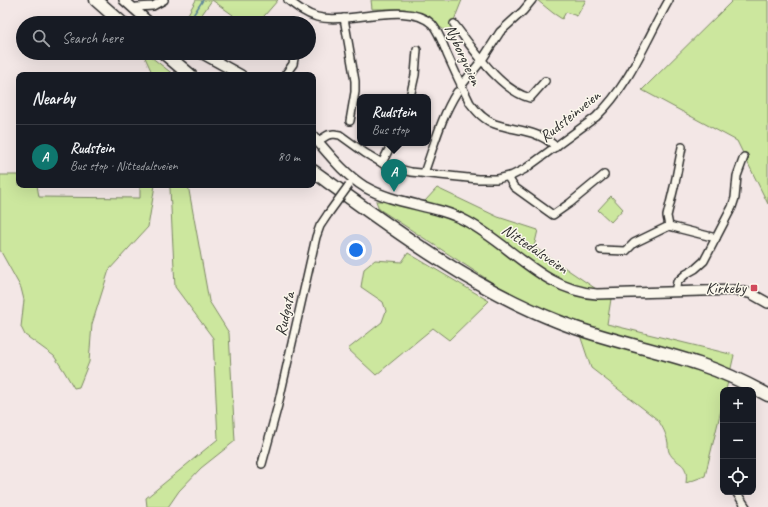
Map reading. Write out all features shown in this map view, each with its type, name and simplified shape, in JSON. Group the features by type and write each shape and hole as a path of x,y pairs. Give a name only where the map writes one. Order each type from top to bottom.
{"highway":[{"path":"96,0 114,16"},
{"path":"104,0 122,16"},
{"path":"165,60 179,72"},
{"path":"172,60 186,72"},
{"path":"316,173 421,246 468,276 518,304 587,332 712,369 768,395"},
{"path":"316,179 435,262 516,309 573,332 697,369 720,377 742,387"},
{"path":"756,394 768,400"}],"main road":[{"path":"124,0 142,16"},
{"path":"214,60 236,72"},
{"name":"Nittedalsveien","path":"316,139 351,182 382,195 447,213 467,221 545,276 567,288 597,294 736,290 752,294 768,304"}],"street":[{"path":"133,9 137,7 153,6 164,0"},
{"name":"Nyborgveien","path":"288,0 298,8 315,16"},
{"path":"424,173 441,124 451,101 482,60 500,32 523,11 532,0"},
{"name":"Rudsteinveien","path":"316,138 334,134 340,135 382,163 401,170 478,180 508,177 525,169 596,117 618,93 630,76 669,0"},
{"name":"Nyborgveien","path":"316,17 344,18 394,12 411,14 427,19 437,31 459,89 477,112 490,122 540,136 549,140 556,147"},
{"path":"344,18 355,81 355,92 350,121"},
{"path":"454,24 482,60 501,80 524,97 530,98 545,81"},
{"path":"411,94 415,75 417,50"},
{"path":"287,72 293,64 294,60"},
{"path":"382,163 390,146"},
{"path":"669,226 667,216 682,147"},
{"path":"675,292 677,282 704,261 726,219 735,198 737,176 744,157"},
{"path":"508,177 514,187 553,215 604,175"},
{"name":"Rudgata","path":"262,464 280,398 316,237 320,226 351,182"},
{"path":"601,250 626,251 634,242 669,226 716,238"},
{"path":"738,495 746,507"}],"green space":[{"path":"196,0 212,0 201,16 187,16"},
{"path":"212,0 278,0 264,16 233,15"},
{"path":"371,0 462,0 449,33 420,14 405,9 372,9"},
{"path":"537,0 586,0 577,16 566,12 562,19"},
{"path":"733,0 768,0 768,204 737,141 642,90"},
{"path":"146,60 155,60 170,72 152,72"},
{"path":"0,175 16,175 16,188 38,188 39,197 140,198 140,188 154,188 148,227 109,270 92,324 89,362 79,387 74,388 54,356 25,335 21,327 24,300 21,288 0,250"},
{"path":"170,188 189,188 209,301 229,333 235,441 201,468 179,491 168,507 147,507 146,498 218,439 213,338 175,287"},
{"path":"437,188 498,217 538,230 534,247 611,299 607,324 734,355 727,387 720,387 720,414 705,476 686,483 686,470 669,452 666,436 658,420 591,368 576,323 532,304 496,285 379,209 376,201 425,201"},
{"path":"611,196 623,209 611,222 598,210"},
{"path":"408,253 489,301 449,340 433,328 376,375 348,349 382,322 386,311 383,302 361,287 364,269 375,260 402,262"}],"waterway":[{"path":"193,16 203,0"}],"place":[{"name":"Rudstein","path":"394,192"},
{"name":"Kirkeby","path":"754,288"}]}
